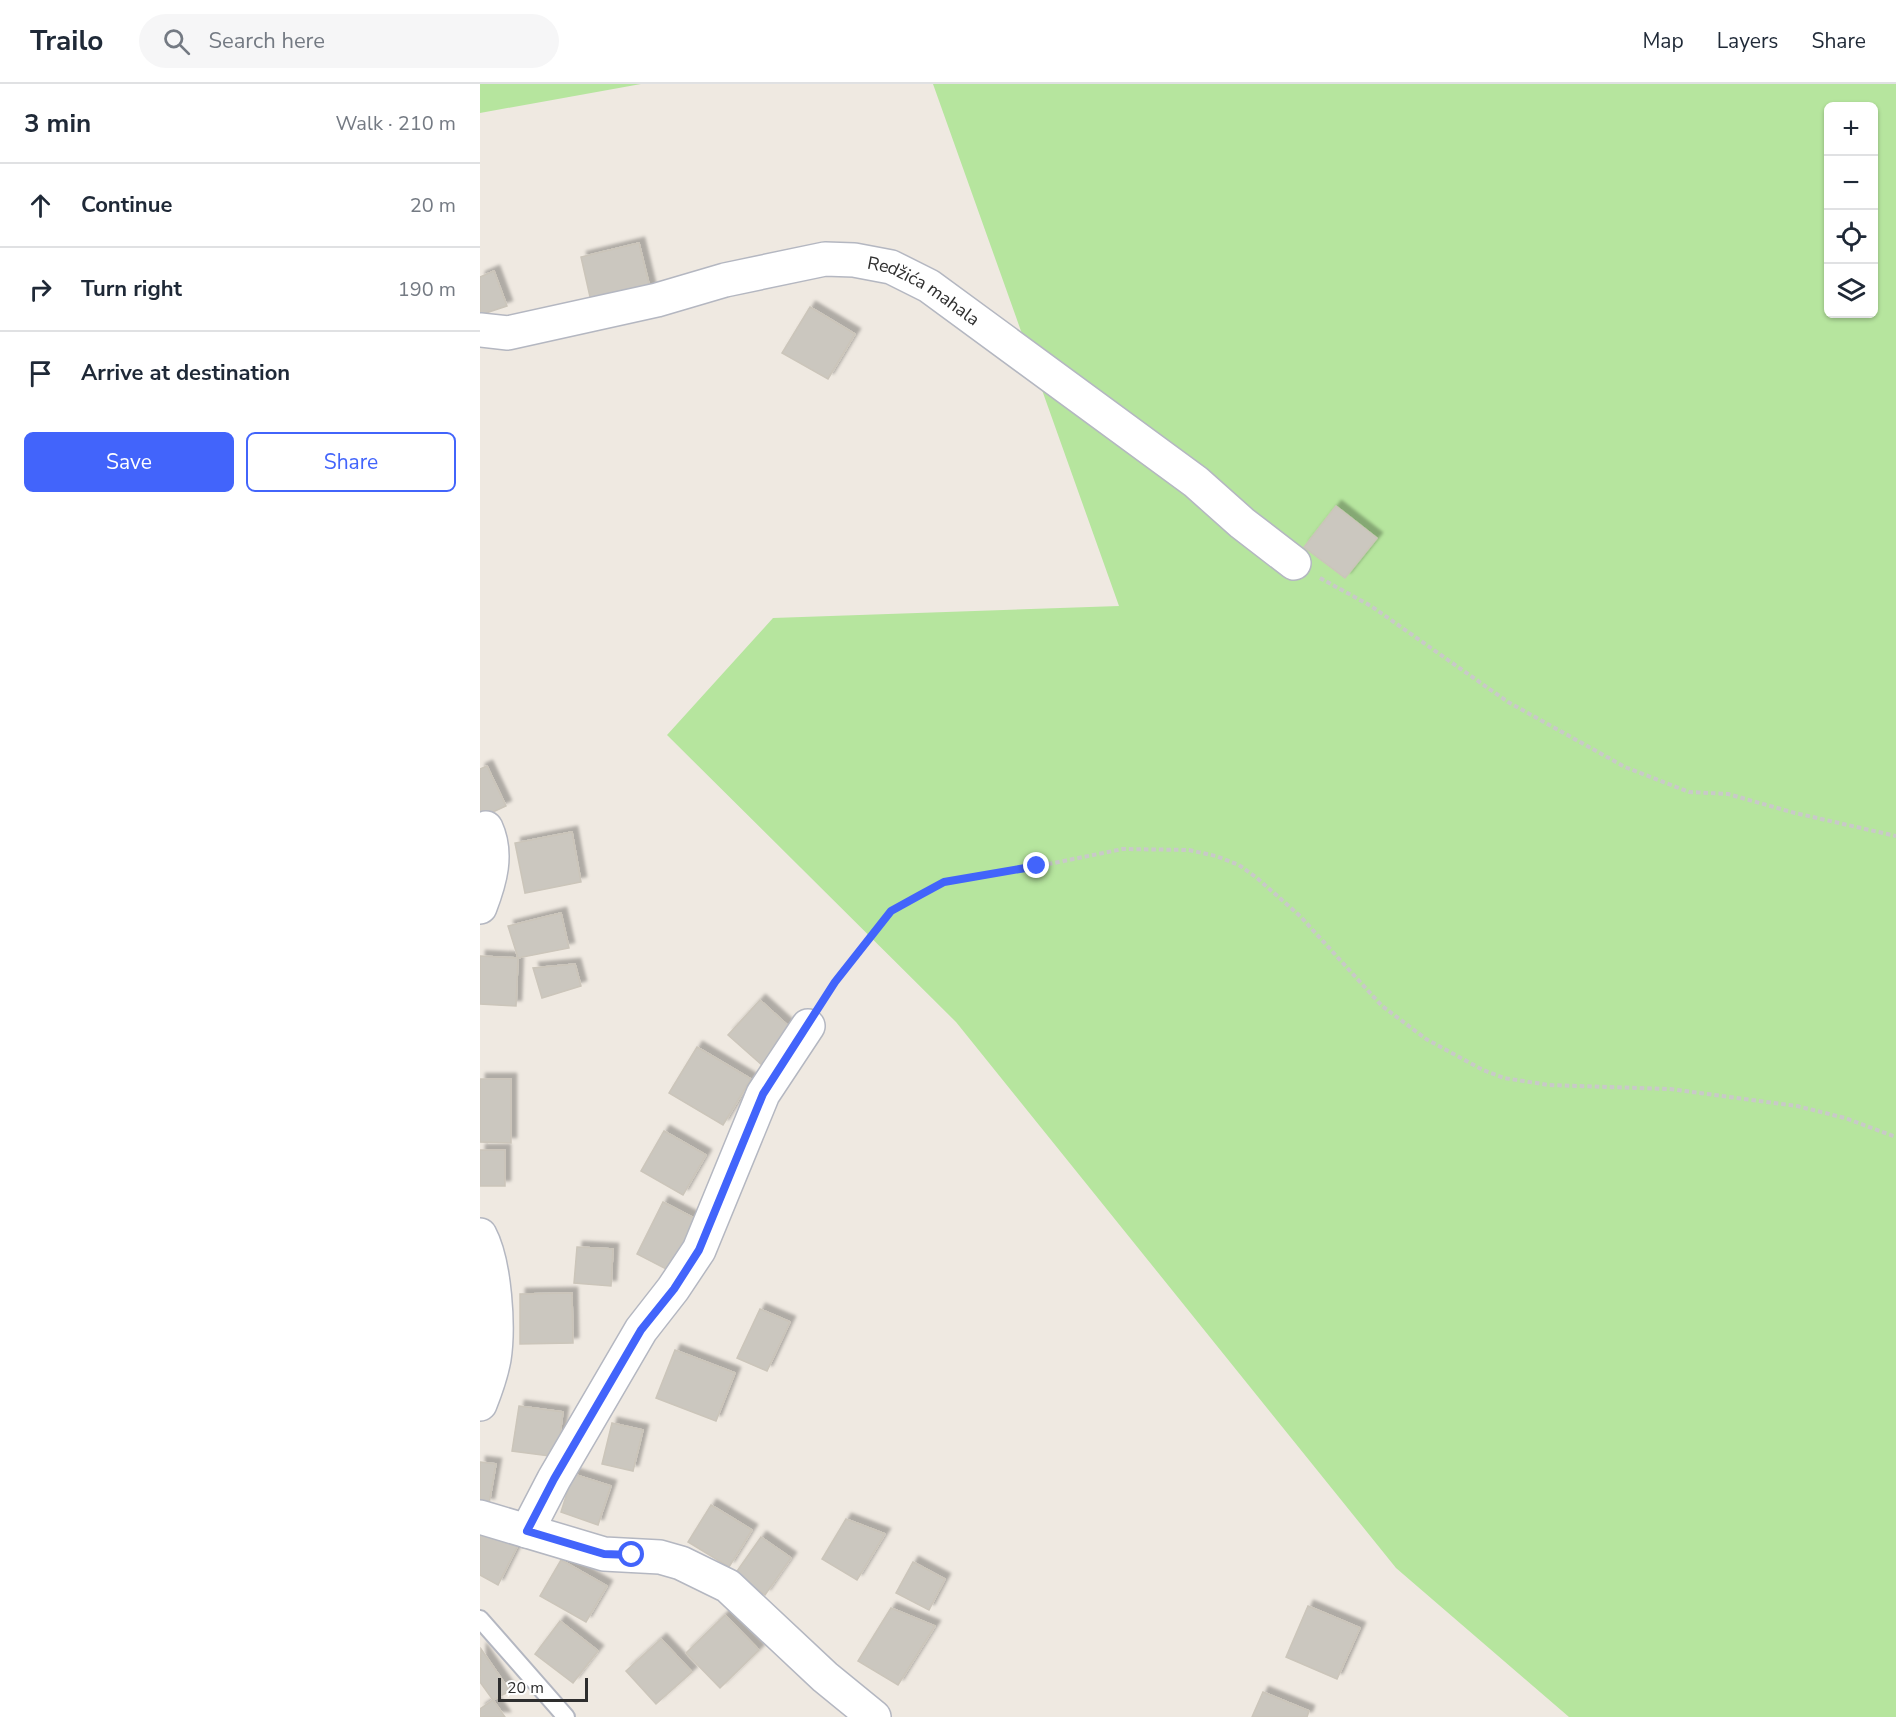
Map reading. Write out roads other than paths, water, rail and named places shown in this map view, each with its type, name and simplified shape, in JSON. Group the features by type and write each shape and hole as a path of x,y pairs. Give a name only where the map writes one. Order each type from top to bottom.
{"street":[{"name":"Redžića mahala","path":"480,330 508,333 657,300 725,280 825,259 854,260 891,267 929,286 1186,475 1242,523 1294,563"},
{"path":"480,906 489,880 494,849 486,828"},
{"path":"527,1531 554,1479 641,1330 674,1289 699,1250 763,1094 808,1026"},
{"path":"480,1235 486,1246 492,1277 495,1313 494,1356 489,1381 480,1404"},
{"path":"480,1517 604,1554 660,1557 681,1563 729,1586 825,1677 874,1717"}],"lane":[{"path":"480,1619 567,1717"}]}
